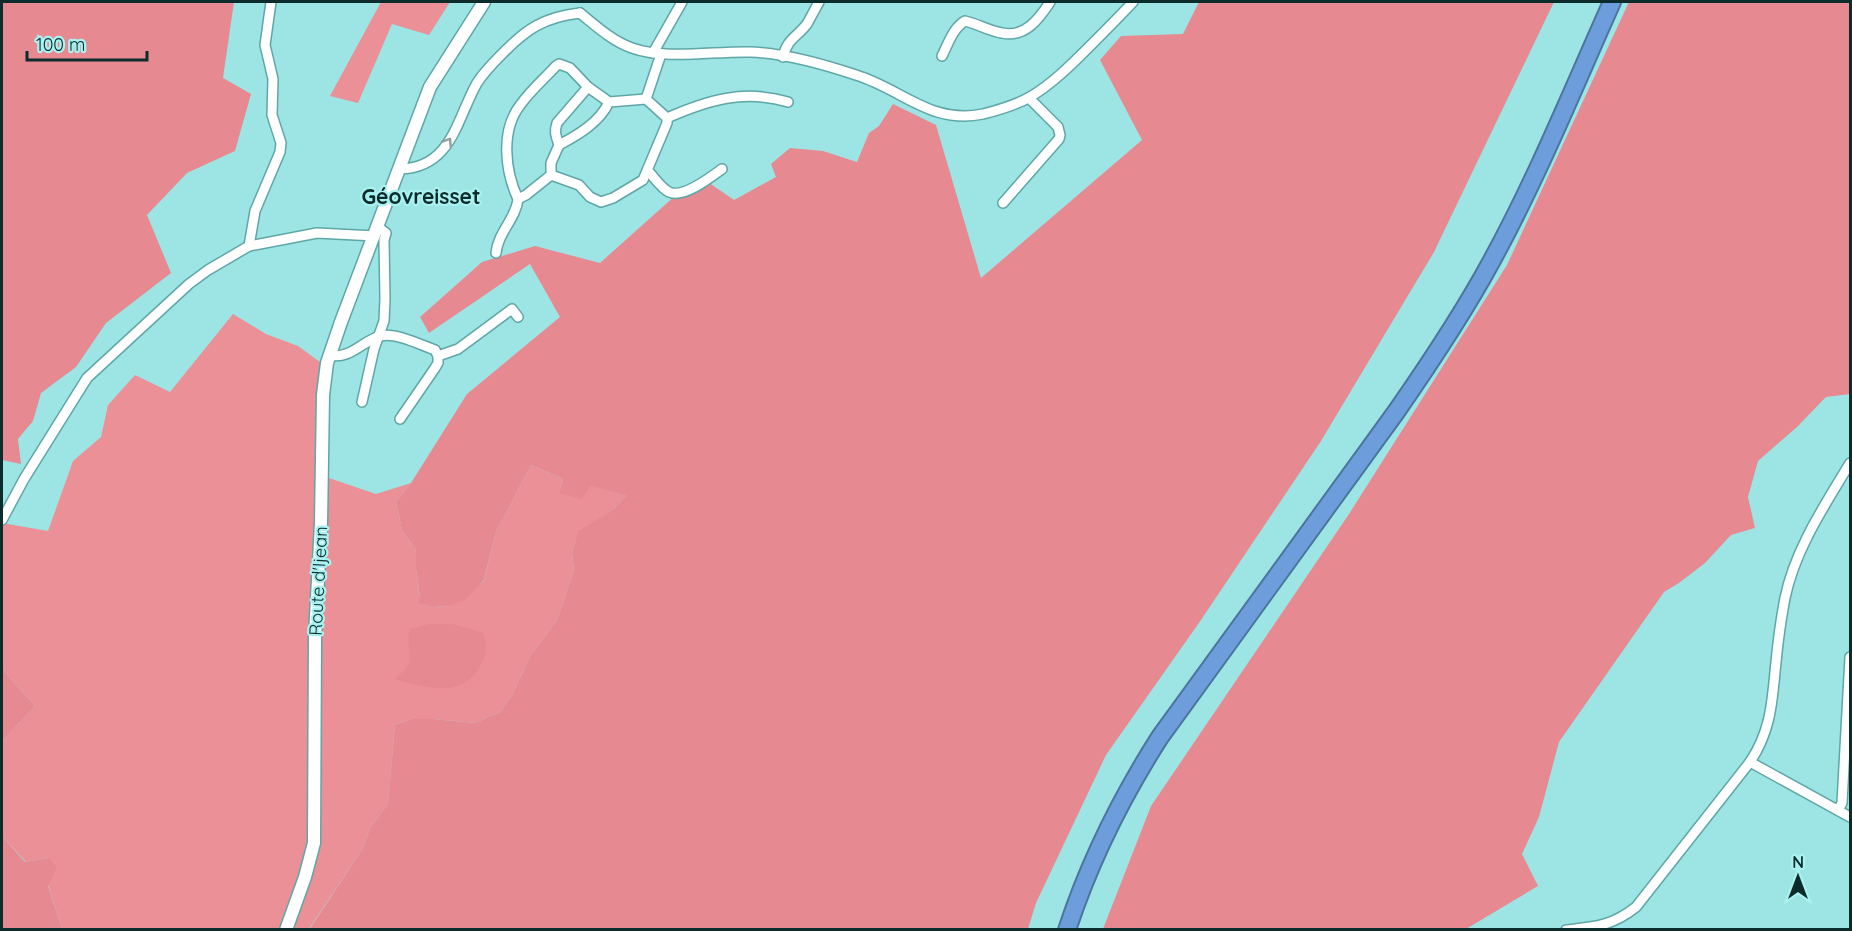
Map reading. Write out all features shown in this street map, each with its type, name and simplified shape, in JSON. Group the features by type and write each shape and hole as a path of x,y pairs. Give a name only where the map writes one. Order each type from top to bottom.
{"highway":[{"path":"1056,930 1087,846 1138,750 1174,697 1398,390 1459,296 1516,189 1599,2"},
{"path":"1067,930 1084,881 1108,827 1151,750 1396,412 1454,326 1477,287 1504,239 1612,2"}],"street":[{"path":"249,246 255,211 280,152 281,142 272,115 273,79 265,45 271,2"},
{"name":"Route d'Ijean","path":"286,930 314,843 315,636 321,523 323,395 330,356 430,87 484,2"},
{"path":"577,2 580,13 617,42 634,49 657,53 749,52 783,57 858,75 882,85 919,106 958,117 999,110 1029,98 1045,88 1133,2"},
{"path":"646,99 657,53 682,2"},
{"path":"783,57 791,39 806,26 819,2"},
{"path":"942,56 950,39 960,24 965,21 1000,33 1012,34 1026,31 1050,2"},
{"path":"400,169 413,169 431,160 442,151 452,139 485,71 519,36 539,23 559,15 580,13"},
{"path":"496,253 497,243 517,207 518,199 511,184 507,153 510,128 520,105 556,66 559,64 570,68 588,87 609,102 646,99 667,118"},
{"path":"559,145 555,135 557,123 588,87"},
{"path":"667,118 696,105 749,95 788,102"},
{"path":"1003,203 1059,139 1060,135 1058,127 1029,98"},
{"path":"551,175 551,163 559,145 586,129 609,102"},
{"path":"551,175 579,185 590,197 601,202 613,198 643,180 667,123 667,118"},
{"path":"648,171 668,191 675,194 705,182 722,169"},
{"path":"518,199 551,175"},
{"path":"2,520 24,479 87,378 189,284 249,246 317,233 376,231 386,233 384,240 386,299 384,321 374,349 362,402"},
{"path":"438,356 458,350 512,309 518,317"},
{"path":"330,356 340,356 380,336 389,335 435,350 438,363 400,419"},
{"path":"1566,930 1607,924 1618,920 1635,907 1750,762 1764,736 1770,718 1780,629 1785,597 1793,570 1822,510 1851,463"},
{"path":"1838,810 1847,778 1851,657"},
{"path":"1750,762 1851,817"}],"shaded area":[{"path":"2,2 234,2 223,78 251,94 235,151 187,173 147,215 171,273 106,323 76,367 41,393 33,421 18,439 21,464 2,460"},
{"path":"381,2 450,2 429,35 392,24 358,103 330,96"},
{"path":"1199,2 1554,2 1434,252 1321,441 1201,620 1106,755 1036,903 1028,929 309,930 363,848 370,828 388,804 395,725 411,719 475,723 500,712 511,697 531,655 557,620 574,570 572,553 578,531 614,509 626,496 590,485 582,499 559,493 563,479 531,465 496,532 484,580 465,600 449,606 432,607 418,603 420,596 416,550 402,530 396,502 411,483 467,394 560,317 530,264 429,333 420,317 482,262 535,246 600,263 676,195 702,178 734,200 776,177 771,164 790,148 823,151 857,162 869,133 879,126 893,104 936,125 981,278 1142,140 1100,60 1121,36 1183,34"},
{"path":"1629,2 1850,2 1850,394 1826,397 1797,427 1758,461 1748,497 1755,528 1731,535 1705,563 1664,592 1559,742 1539,817 1522,854 1538,886 1466,929 1103,929 1151,806 1349,514 1507,265"},
{"path":"233,314 266,334 298,346 324,365 320,475 376,494 411,483 396,502 402,530 416,550 419,603 432,607 449,606 484,581 496,532 531,465 563,479 559,493 589,484 626,496 614,509 578,532 572,553 574,570 557,620 531,655 511,697 500,712 475,723 411,719 395,725 388,804 370,828 363,848 309,929 62,929 48,885 49,858 26,862 2,836 2,741 35,706 2,669 2,523 48,531 73,461 101,437 108,405 135,375 170,392"},
{"path":"429,624 453,624 483,633 486,643 484,659 471,678 462,684 442,688 397,680 396,677 403,672 409,661 410,629"},
{"path":"2,669 35,706 2,741"},
{"path":"2,836 25,862 49,858 57,868 48,886 62,929 2,929"}],"district":[{"name":"Géovreisset","path":"421,196"}]}
